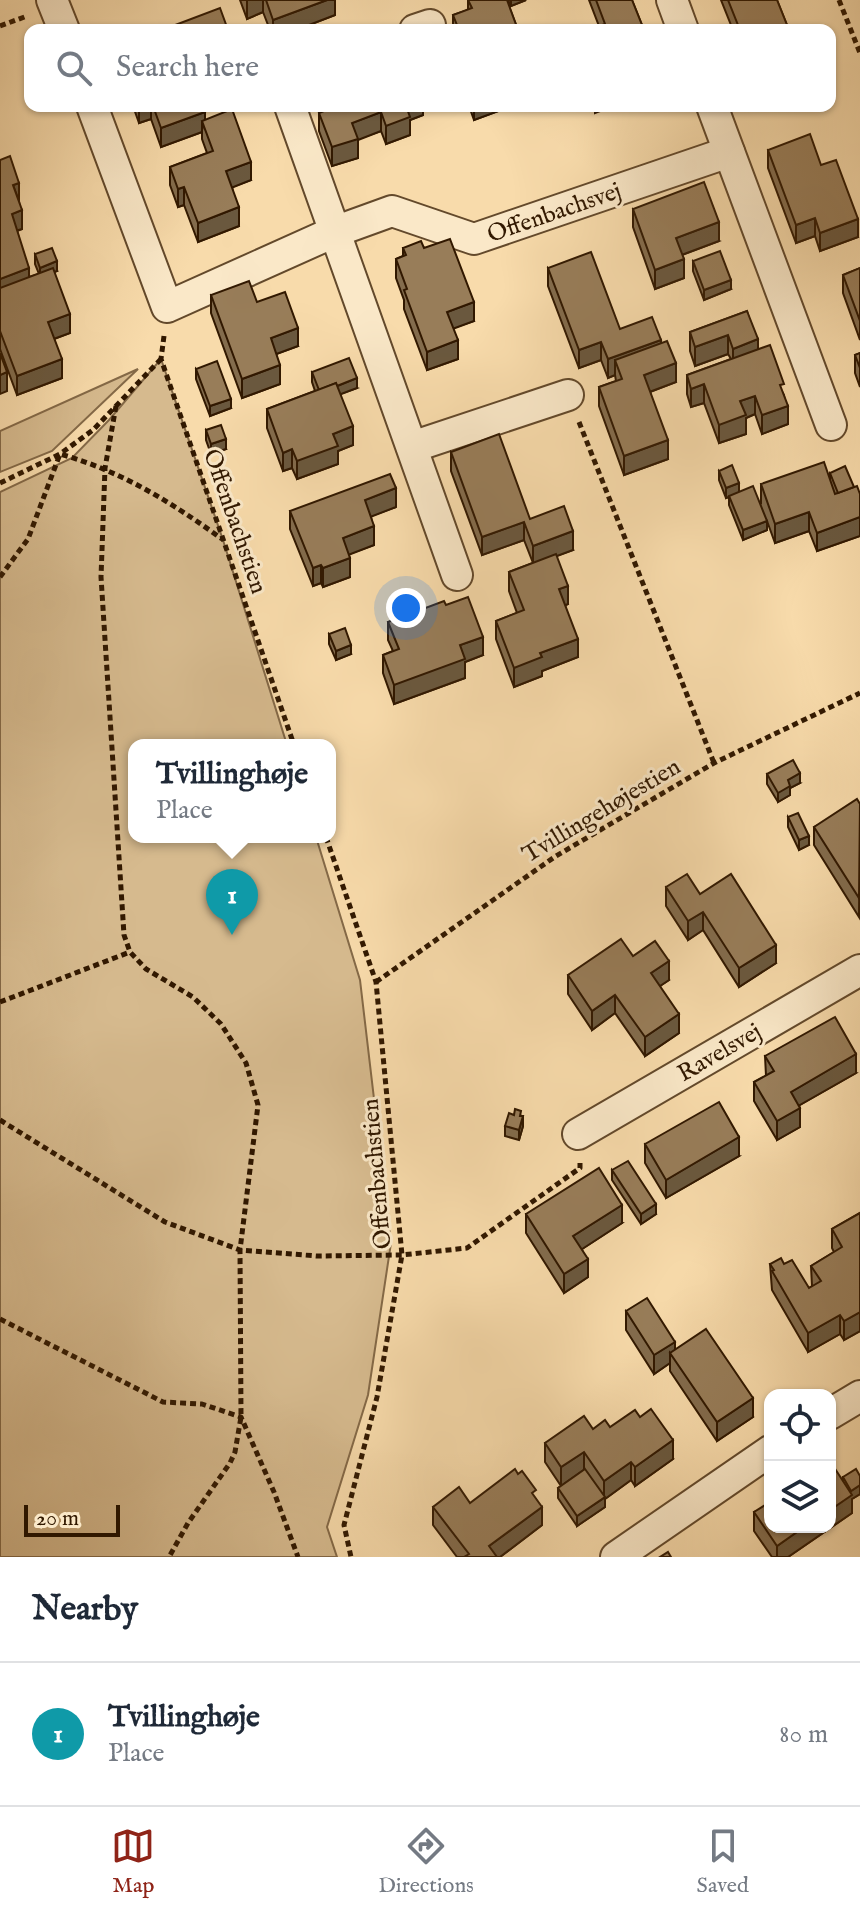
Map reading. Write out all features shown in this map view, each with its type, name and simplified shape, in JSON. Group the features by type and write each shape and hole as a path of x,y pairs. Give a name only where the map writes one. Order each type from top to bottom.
{"street":[{"path":"52,0 62,24"},
{"path":"672,0 681,24"},
{"path":"94,112 167,307"},
{"path":"292,112 457,575"},
{"path":"714,112 831,425"},
{"name":"Offenbachsvej","path":"167,307 334,232 392,211 474,239 729,152"},
{"path":"412,447 568,395"},
{"name":"Ravelsvej","path":"578,1134 860,970"},
{"path":"836,1410 860,1396"},
{"path":"616,1557 764,1455"}],"path":[{"path":"839,0 860,53"},
{"name":"Offenbachstien","path":"167,307 161,359 292,739"},
{"path":"0,483 60,454 93,430 161,359"},
{"path":"568,395 714,763"},
{"path":"116,406 105,468 101,577 122,920 130,952 146,969 193,997 221,1024 246,1063 258,1105 240,1250 241,1417 230,1463 188,1523 169,1557"},
{"path":"60,454 105,468 171,502 223,540"},
{"path":"0,577 28,539 60,454"},
{"name":"Tvillingehøjestien","path":"376,982 556,856 714,763 860,693"},
{"name":"Offenbachstien","path":"328,843 376,982 402,1255 377,1397 344,1525 351,1557"},
{"path":"0,1002 130,952"},
{"path":"0,1120 165,1222 240,1250 317,1256 402,1255 467,1248 580,1168 578,1134"},
{"path":"0,1319 163,1402 202,1404 241,1417 298,1557"}],"shaded area":[{"path":"161,359 223,540 285,739 128,739 128,843 318,843 360,980 391,1243 368,1395 327,1527 337,1557 0,1557 0,492 72,458"},
{"path":"138,369 52,451 0,472 0,431"}],"building":[{"path":"266,0 327,0 273,20"},
{"path":"468,0 507,0 516,24 457,24 453,15 472,8"},
{"path":"596,0 632,0 642,24 605,24"},
{"path":"728,0 777,0 787,24 738,24"},
{"path":"220,8 226,24 178,24"},
{"path":"155,112 205,112 161,128"},
{"path":"233,112 251,162 226,171 239,207 198,223 184,187 178,189 170,167 213,151 202,121"},
{"path":"381,112 352,123 358,139 332,147 319,113"},
{"path":"381,112 408,112 410,117 386,126"},
{"path":"810,134 821,165 836,160 858,219 820,233 815,218 796,225 768,150"},
{"path":"10,156 19,183 13,185 22,210 12,214 29,268 0,279 0,160"},
{"path":"704,182 719,222 676,238 684,259 655,270 633,209"},
{"path":"450,239 474,302 447,312 458,340 427,352 396,259 406,255 403,248 421,241 424,248"},
{"path":"52,248 57,261 40,268 35,254"},
{"path":"720,251 731,280 704,290 693,261"},
{"path":"591,252 620,329 652,317 661,340 608,359 601,342 579,350 548,268"},
{"path":"53,268 70,314 48,322 62,359 17,376 0,331 0,288"},
{"path":"860,268 860,321 843,275"},
{"path":"249,281 257,302 285,292 298,328 271,338 280,365 242,379 211,295"},
{"path":"747,311 758,339 733,349 728,335 695,347 690,332"},
{"path":"667,341 676,363 644,375 668,440 624,456 599,387 622,379 615,360"},
{"path":"770,345 788,406 762,415 755,396 740,401 746,415 719,425 704,384 691,389 687,375"},
{"path":"0,353 7,372 0,375"},
{"path":"349,358 357,378 319,390 312,372"},
{"path":"217,361 231,399 210,406 196,369"},
{"path":"336,383 353,426 333,434 338,446 297,461 292,449 283,453 267,409"},
{"path":"221,425 226,439 211,444 206,430"},
{"path":"499,434 530,519 564,506 573,531 533,546 524,522 482,537 451,452"},
{"path":"824,462 835,494 857,486 860,517 817,533 809,512 775,524 761,484"},
{"path":"732,465 739,483 726,488 719,471"},
{"path":"845,466 854,487 838,493 830,473"},
{"path":"390,474 396,488 365,500 374,526 343,538 350,558 323,568 321,565 313,568 290,511"},
{"path":"753,486 767,521 743,530 729,496"},
{"path":"556,554 568,586 559,589 578,639 540,653 542,657 514,668 496,621 524,610 509,572"},
{"path":"468,597 483,637 460,645 465,659 394,685 383,655 399,649 388,622 444,601 446,605"},
{"path":"345,628 351,645 336,651 329,634"},
{"path":"793,760 800,773 788,780 790,786 778,793 767,774"},
{"path":"857,799 860,804 859,898 814,827"},
{"path":"798,813 809,836 799,840 788,817"},
{"path":"687,874 700,894 731,874 776,945 739,968 703,912 688,921 666,887"},
{"path":"621,939 633,956 655,941 669,961 651,973 679,1014 645,1037 615,995 592,1011 568,975"},
{"path":"835,1017 856,1054 791,1092 800,1108 777,1121 754,1082 774,1071 765,1056"},
{"path":"719,1102 739,1137 666,1180 645,1144"},
{"path":"515,1109 521,1111 520,1116 523,1116 519,1130 505,1126 509,1113 514,1115"},
{"path":"628,1161 656,1204 641,1214 612,1170"},
{"path":"599,1168 622,1205 573,1236 588,1259 564,1274 526,1214"},
{"path":"860,1213 860,1312 844,1321 840,1315 808,1333 770,1264 781,1258 784,1264 792,1260 809,1288 821,1281 811,1266 842,1247 832,1229"},
{"path":"647,1298 675,1342 654,1355 626,1311"},
{"path":"706,1329 753,1398 717,1422 670,1353"},
{"path":"651,1409 673,1440 635,1467 631,1462 604,1481 584,1452 561,1467 545,1443 584,1416 593,1429 605,1420 610,1427 635,1410 640,1417"},
{"path":"515,1469 518,1474 522,1471 536,1490 532,1493 542,1507 489,1546 497,1557 464,1557 469,1554 433,1507 459,1487 470,1503"},
{"path":"585,1469 605,1497 577,1516 558,1488"},
{"path":"856,1469 860,1485 851,1491 843,1477"},
{"path":"836,1470 852,1495 836,1506"},
{"path":"764,1506 764,1527 754,1512"},
{"path":"768,1533 795,1533 777,1546"}],"place":[{"name":"Tvillinghøje","path":"232,935"}]}
